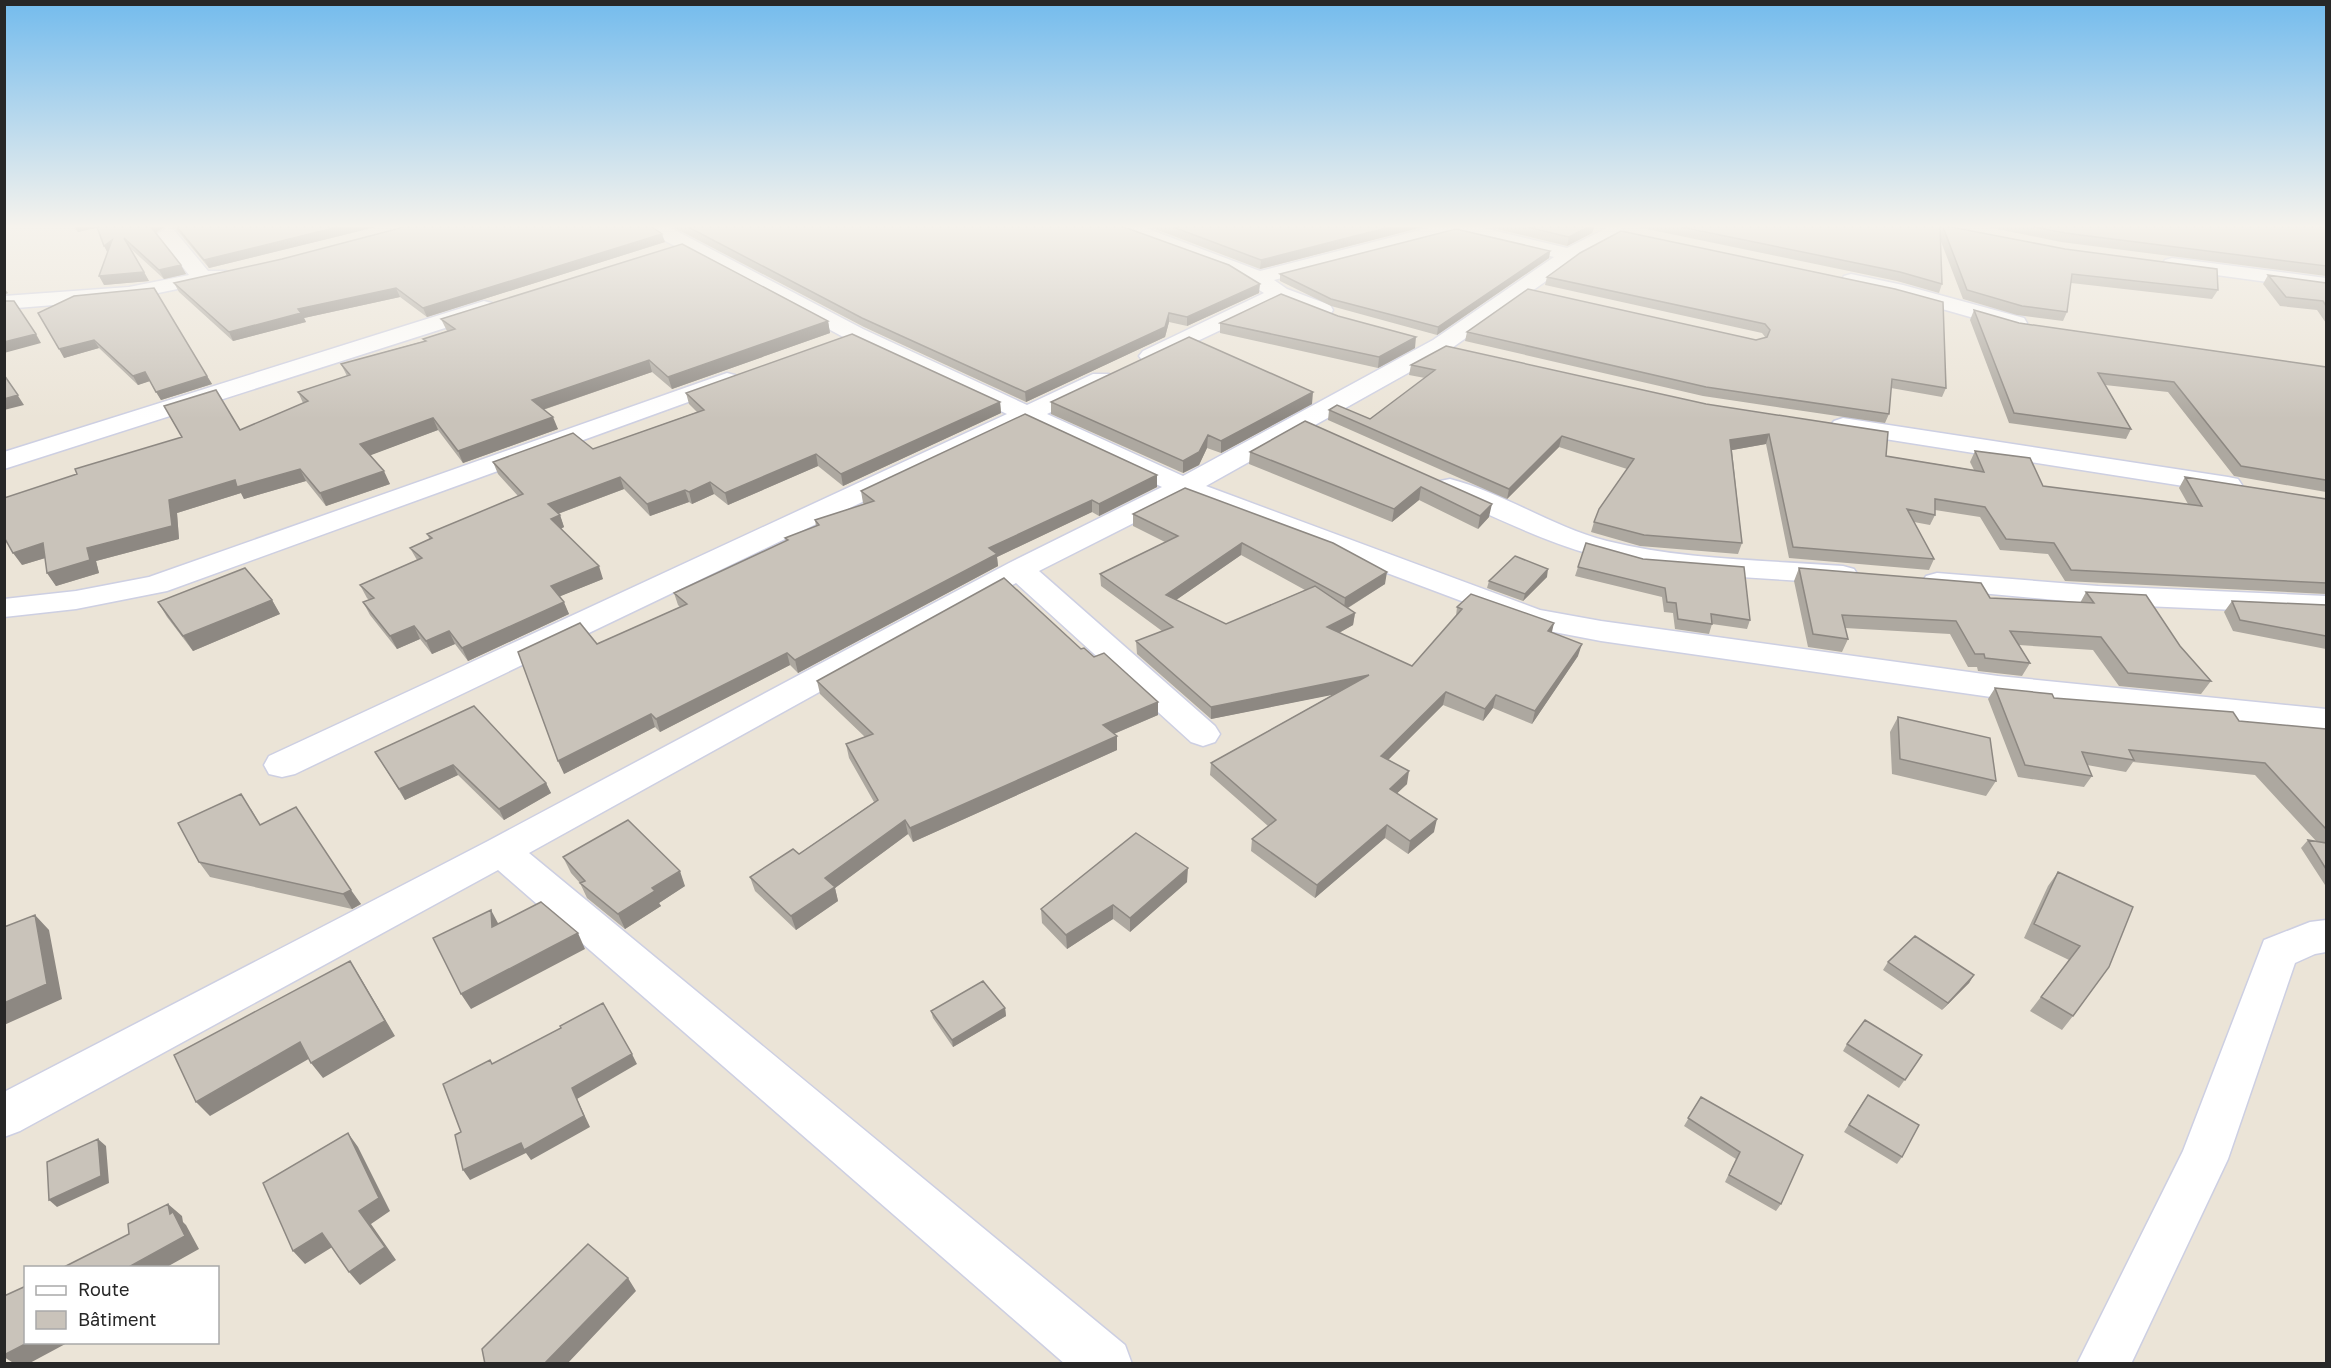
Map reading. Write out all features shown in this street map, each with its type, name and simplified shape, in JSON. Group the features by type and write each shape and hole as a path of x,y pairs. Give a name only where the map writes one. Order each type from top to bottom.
{"street":[{"path":"4,303 140,291"},
{"path":"773,291 855,334 1184,487 1533,618 1601,631 1998,687 2326,721"},
{"path":"282,765 1025,413 1260,291"},
{"path":"1280,291 1346,319"},
{"path":"4,1116 501,851 1019,569 1184,487 1441,345 1517,291"},
{"path":"1532,291 1544,294"},
{"path":"1903,291 2015,322 2038,326"},
{"path":"4,461 508,300"},
{"path":"821,346 855,334"},
{"path":"1410,336 1475,353"},
{"path":"4,608 76,600 156,585 753,370"},
{"path":"1303,421 1335,435"},
{"path":"1820,423 2256,489"},
{"path":"1429,478 1556,534 1604,549 1677,561 1875,577"},
{"path":"1019,569 1203,734"},
{"path":"1911,580 2098,595 2326,605"},
{"path":"501,851 1106,1364"},
{"path":"2103,1364 2204,1159 2278,952 2310,938 2326,936"}],"building":[{"path":"126,291 156,291 207,376 156,392 145,372 133,376 94,340 59,349 38,313 74,296"},
{"path":"183,291 383,291 298,309 301,313 229,332"},
{"path":"400,291 478,291 423,308"},
{"path":"531,291 771,291 828,321 668,377 649,360 532,400 553,417 458,451 433,418 360,444 384,471 320,493 300,469 237,487 235,480 169,500 172,526 87,548 90,560 47,573 43,543 13,553 4,537 4,498 77,474 75,469 182,437 164,406 216,390 240,430 308,401 298,392 350,375 341,364 426,341 423,339 455,329 441,319"},
{"path":"810,291 1245,291 1187,317 1169,313 1165,327 1025,392 862,318"},
{"path":"1314,291 1491,291 1438,327 1331,299"},
{"path":"1525,291 1536,291 1756,340 1767,337 1770,330 1765,324 1611,291 1902,291 1943,302 1946,388 1892,379 1889,414 1706,387 1467,332"},
{"path":"1970,291 2070,291 2067,312 2022,306"},
{"path":"2281,291 2326,291 2326,306 2323,301 2286,297"},
{"path":"1281,294 1338,316 1416,337 1379,357 1220,323"},
{"path":"4,301 14,301 36,334 4,342"},
{"path":"1974,310 2019,323 2326,367 2326,480 2241,466 2174,382 2098,373 2131,429 2014,413"},
{"path":"852,334 1000,402 841,474 816,454 725,493 710,482 689,492 685,490 647,504 620,477 548,504 560,515 551,519 599,566 551,586 564,602 462,648 449,631 426,641 414,626 390,636 363,602 374,598 360,585 422,558 410,548 432,538 427,534 523,494 493,462 573,433 593,449 704,410 686,393"},
{"path":"1189,337 1313,392 1221,441 1208,435 1199,452 1183,461 1051,402"},
{"path":"1446,346 1706,404 1888,432 1886,456 1984,472 1975,451 2030,458 2043,486 2202,506 2185,477 2326,499 2326,583 2071,570 2054,543 2006,539 1985,507 1935,499 1935,515 1907,509 1934,559 1793,547 1769,434 1730,440 1742,543 1644,535 1594,522 1599,509 1634,459 1562,436 1509,489 1329,410 1337,405 1370,419 1435,370 1411,365"},
{"path":"4,375 18,395 4,399"},
{"path":"1025,414 1157,475 1099,504 1092,500 989,548 997,554 795,660 787,653 656,719 651,714 558,761 518,652 580,623 597,644 687,604 674,593 788,540 785,538 819,525 815,520 874,501 861,491"},
{"path":"1305,421 1492,504 1480,516 1421,487 1394,509 1250,452"},
{"path":"1185,488 1333,543 1387,572 1345,598 1242,543 1166,595 1226,624 1315,586 1355,613 1327,627 1412,666 1462,609 1457,607 1471,594 1554,623 1548,631 1582,644 1535,711 1496,695 1485,709 1446,692 1381,756 1409,771 1390,789 1437,819 1410,841 1387,825 1317,885 1252,839 1276,820 1211,763 1369,675 1211,707 1136,641 1173,627 1100,574 1178,536 1133,514"},
{"path":"1586,543 1643,559 1744,567 1750,620 1711,614 1712,624 1678,619 1676,603 1667,602 1665,588 1578,567"},
{"path":"1515,556 1548,569 1525,594 1489,581"},
{"path":"245,568 272,600 183,636 158,602"},
{"path":"1799,568 1981,583 1990,598 2094,603 2086,592 2146,595 2180,646 2211,681 2128,673 2101,637 2010,631 2030,663 1985,658 1984,654 1975,654 1956,621 1842,615 1848,639 1813,634"},
{"path":"1004,578 1081,649 1084,648 1094,657 1104,653 1158,702 1103,725 1117,736 910,828 905,820 825,878 835,887 791,916 750,877 793,849 799,854 878,800 846,744 873,734 817,681"},
{"path":"2232,601 2326,605 2326,636 2240,620"},
{"path":"1995,688 2052,694 2054,698 2233,712 2239,721 2326,729 2326,829 2265,763 2129,750 2134,760 2082,752 2092,776 2025,765"},
{"path":"474,706 546,783 499,809 453,765 399,789 375,752"},
{"path":"1898,717 1990,738 1996,781 1900,759"},
{"path":"241,794 260,825 296,807 351,890 343,894 199,862 178,823"},
{"path":"628,820 680,871 652,888 655,891 618,914 580,883 585,881 563,857"},
{"path":"1136,833 1188,868 1130,918 1113,905 1066,935 1041,909"},
{"path":"2308,840 2326,843 2326,869"},
{"path":"2058,872 2133,907 2109,967 2073,1016 2041,997 2080,946 2034,924"},
{"path":"541,902 578,933 461,994 433,938 491,910 492,927"},
{"path":"35,915 47,984 4,1003 4,927"},
{"path":"1915,936 1974,975 1948,1003 1888,962"},
{"path":"350,961 385,1021 311,1063 300,1042 196,1102 174,1055"},
{"path":"983,981 1005,1008 952,1040 931,1011"},
{"path":"603,1003 632,1054 572,1088 584,1116 524,1150 521,1143 463,1170 455,1135 461,1132 443,1084 490,1060 492,1064"},
{"path":"1865,1020 1922,1055 1905,1080 1847,1044"},
{"path":"1868,1095 1919,1125 1902,1157 1849,1125"},
{"path":"1701,1097 1803,1155 1781,1204 1729,1175 1740,1152 1688,1118"},
{"path":"348,1133 379,1198 359,1211 385,1247 349,1272 322,1233 293,1251 263,1183"},
{"path":"98,1139 101,1176 49,1200 47,1162"},
{"path":"168,1204 170,1214 173,1212 185,1236 131,1266 66,1266 129,1234 128,1224"},
{"path":"588,1244 628,1278 546,1362 547,1364 485,1364 482,1349"},
{"path":"24,1287 25,1344 4,1355 4,1296"}]}
